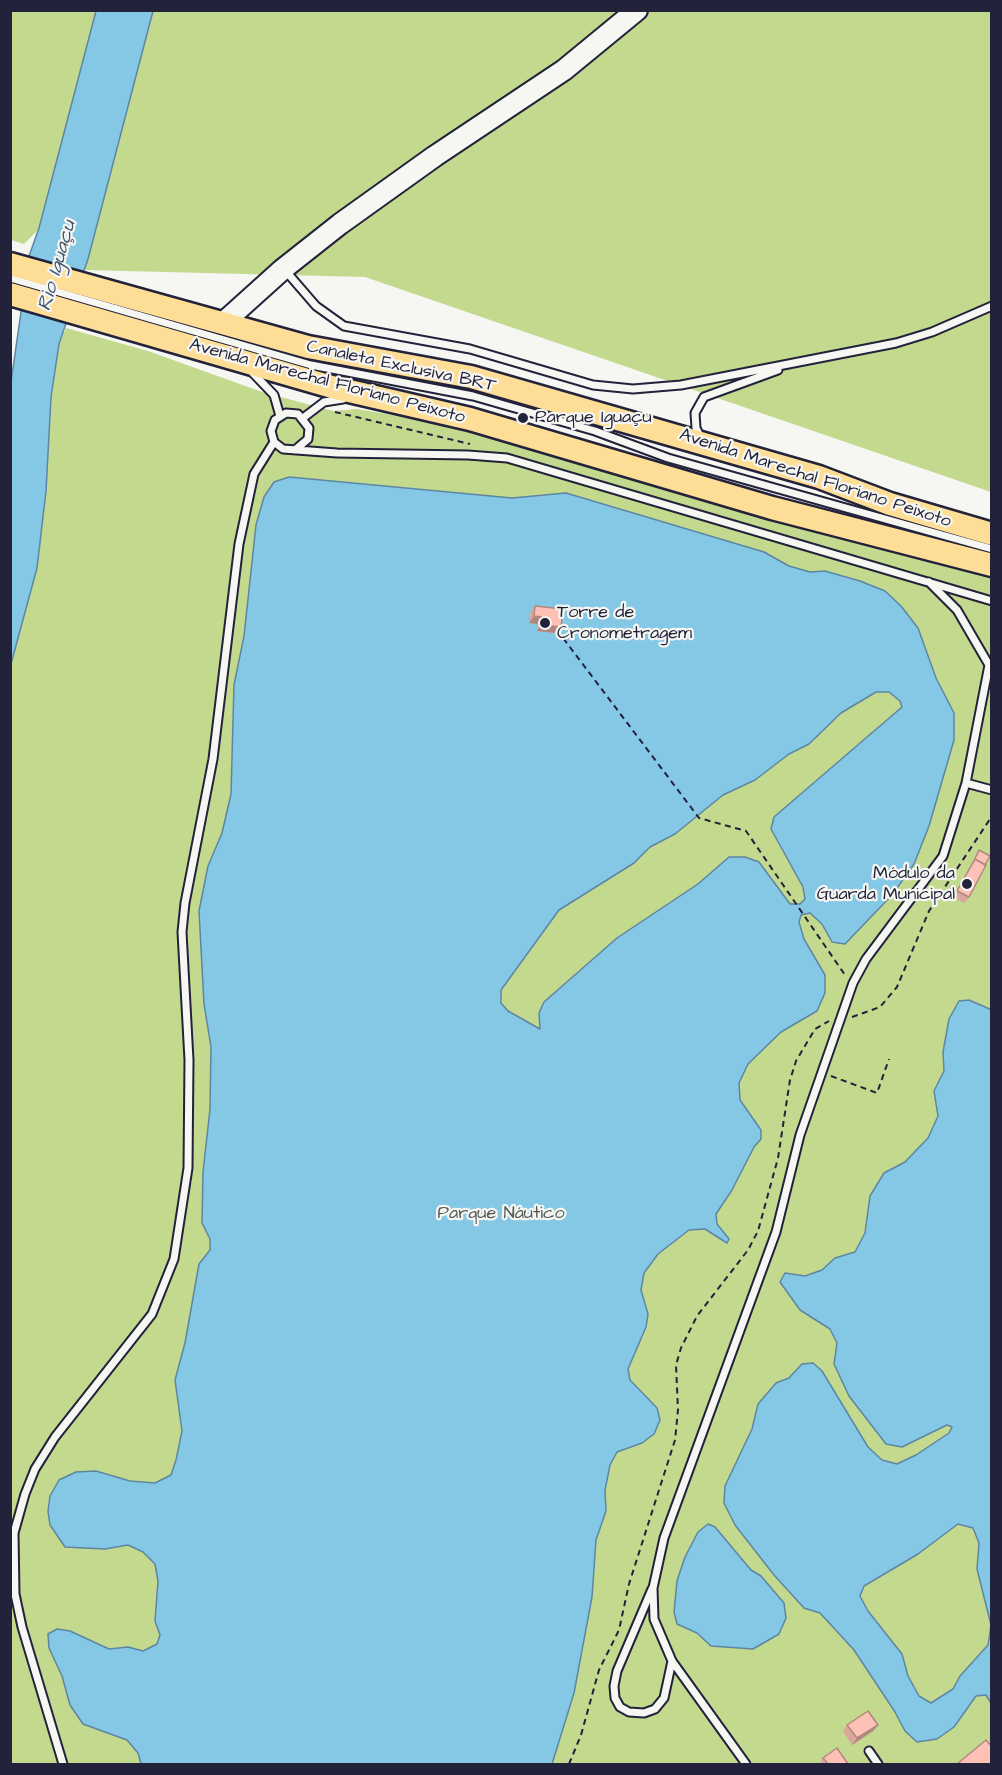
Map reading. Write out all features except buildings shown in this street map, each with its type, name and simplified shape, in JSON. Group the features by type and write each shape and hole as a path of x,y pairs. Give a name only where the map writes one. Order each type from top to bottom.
{"main road":[{"name":"Avenida Marechal Floriano Peixoto","path":"10,264 226,357 332,387 470,419 772,508 992,565"},
{"name":"Avenida Marechal Floriano Peixoto","path":"10,294 223,323 308,347 471,377 705,443 992,534"}],"street":[{"path":"223,323 283,268 399,181 564,70 637,10"}],"lane":[{"path":"283,268 328,318 344,326 470,349 609,388 658,388 914,338 992,306"},
{"name":"Canaleta Exclusiva BRT","path":"10,278 311,365 473,396 595,431 668,458 992,549"},
{"path":"226,357 251,371 266,384 274,395 280,416"},
{"path":"705,443 694,421 698,405 704,397 803,361"},
{"path":"303,418 324,402 333,399 405,403"},
{"path":"63,1764 22,1627 15,1594 14,1533 35,1469 55,1437 152,1314 174,1259 188,1168 189,1082 182,932 185,903 213,759 241,533 254,474 274,442 272,425 280,416 292,412 303,418 309,428 308,439 295,450"},
{"path":"274,442 283,450 507,458 992,601"},
{"path":"672,1661 664,1698 655,1709 644,1713 629,1712 620,1707 615,1698 614,1686 617,1671 652,1588 664,1538 776,1232 800,1135 853,983 866,959 931,876 943,856 966,783 990,675 990,664 957,610 929,582"},
{"path":"966,783 992,790"},
{"path":"652,1588 654,1619 672,1661 746,1764"},
{"path":"869,1751 878,1764"}],"path":[{"path":"557,630 699,818 746,831 831,956 853,983"},
{"path":"569,1764 581,1735 599,1670 619,1630 628,1584 675,1440 678,1410 676,1365 681,1348 697,1316 748,1250 758,1231 778,1158 790,1080 796,1061 815,1029 825,1022 871,1012 888,999 897,987 929,911 992,816"},
{"path":"821,1073 877,1093 889,1059"}],"green space":[{"path":"10,11 96,11 39,229 24,244 11,240"},
{"path":"153,11 991,11 991,492 365,277 85,270"},
{"name":"Parque Náutico","path":"66,328 148,351 262,392 333,411 357,409 450,424 991,577 991,1764 11,1764 10,664 37,568 46,491 51,397 59,344"}],"water":[{"name":"Rio Iguaçu","path":"96,11 153,11 88,259 59,344 51,397 46,491 37,568 11,664 11,382 29,256 39,228"},
{"path":"289,477 512,498 566,493 764,552 789,566 810,572 825,571 860,581 885,591 901,606 918,628 936,678 954,713 954,740 929,826 914,864 892,895 845,944 832,942 822,924 810,913 801,915 799,922 804,939 825,975 825,993 817,1011 781,1032 748,1064 739,1083 740,1100 761,1130 761,1139 754,1147 732,1190 716,1214 717,1224 729,1239 727,1243 705,1229 689,1230 658,1254 644,1273 641,1290 648,1314 646,1327 628,1369 630,1380 657,1408 660,1420 654,1434 642,1443 617,1452 610,1465 605,1490 606,1511 596,1540 592,1597 574,1693 552,1764 141,1764 138,1753 127,1740 83,1724 70,1705 62,1676 49,1648 48,1634 57,1629 70,1631 109,1649 128,1647 143,1651 157,1644 160,1635 155,1621 158,1581 155,1564 143,1552 128,1545 105,1549 65,1547 50,1525 48,1511 50,1496 59,1480 76,1472 96,1471 130,1481 155,1483 171,1475 176,1460 182,1431 175,1380 185,1343 199,1264 210,1250 210,1239 202,1223 203,1172 210,1109 211,1047 204,1004 199,911 208,866 222,833 231,794 234,685 244,636 256,525 264,497 274,482","holes":["876,692 889,692 900,701 902,707 774,817 771,829 803,887 805,899 800,904 790,904 759,862 745,857 729,857 698,884 617,938 544,1002 539,1013 540,1029 508,1011 501,1003 501,990 559,910 634,863 650,847 675,834 723,795 755,780 789,754 809,744 841,713"]},
{"path":"969,1000 992,1010 991,1703 986,1695 976,1696 954,1727 937,1739 917,1742 905,1731 854,1650 820,1613 804,1608 774,1575 735,1525 724,1503 725,1486 752,1429 758,1404 776,1383 789,1378 802,1364 813,1363 822,1371 868,1447 882,1460 897,1464 916,1455 949,1433 952,1427 947,1425 902,1447 886,1444 849,1396 834,1364 837,1343 830,1329 800,1310 780,1282 785,1273 805,1276 822,1270 835,1258 855,1252 865,1233 870,1196 884,1173 905,1162 928,1138 938,1116 934,1091 944,1071 943,1052 949,1019 959,1001","holes":["958,1524 973,1528 979,1543 977,1569 991,1625 988,1645 960,1676 953,1689 931,1703 919,1696 908,1676 902,1654 868,1611 860,1596 864,1586 918,1554"]},
{"path":"708,1524 715,1527 751,1570 761,1576 784,1603 786,1618 779,1634 753,1649 711,1646 697,1633 677,1624 674,1612 677,1581 685,1557 698,1532"}],"place":[{"name":"Parque Iguaçu","path":"523,418"},
{"name":"Torre de Cronometragem","path":"545,623"},
{"name":"Módulo da Guarda Municipal","path":"967,884"}]}
